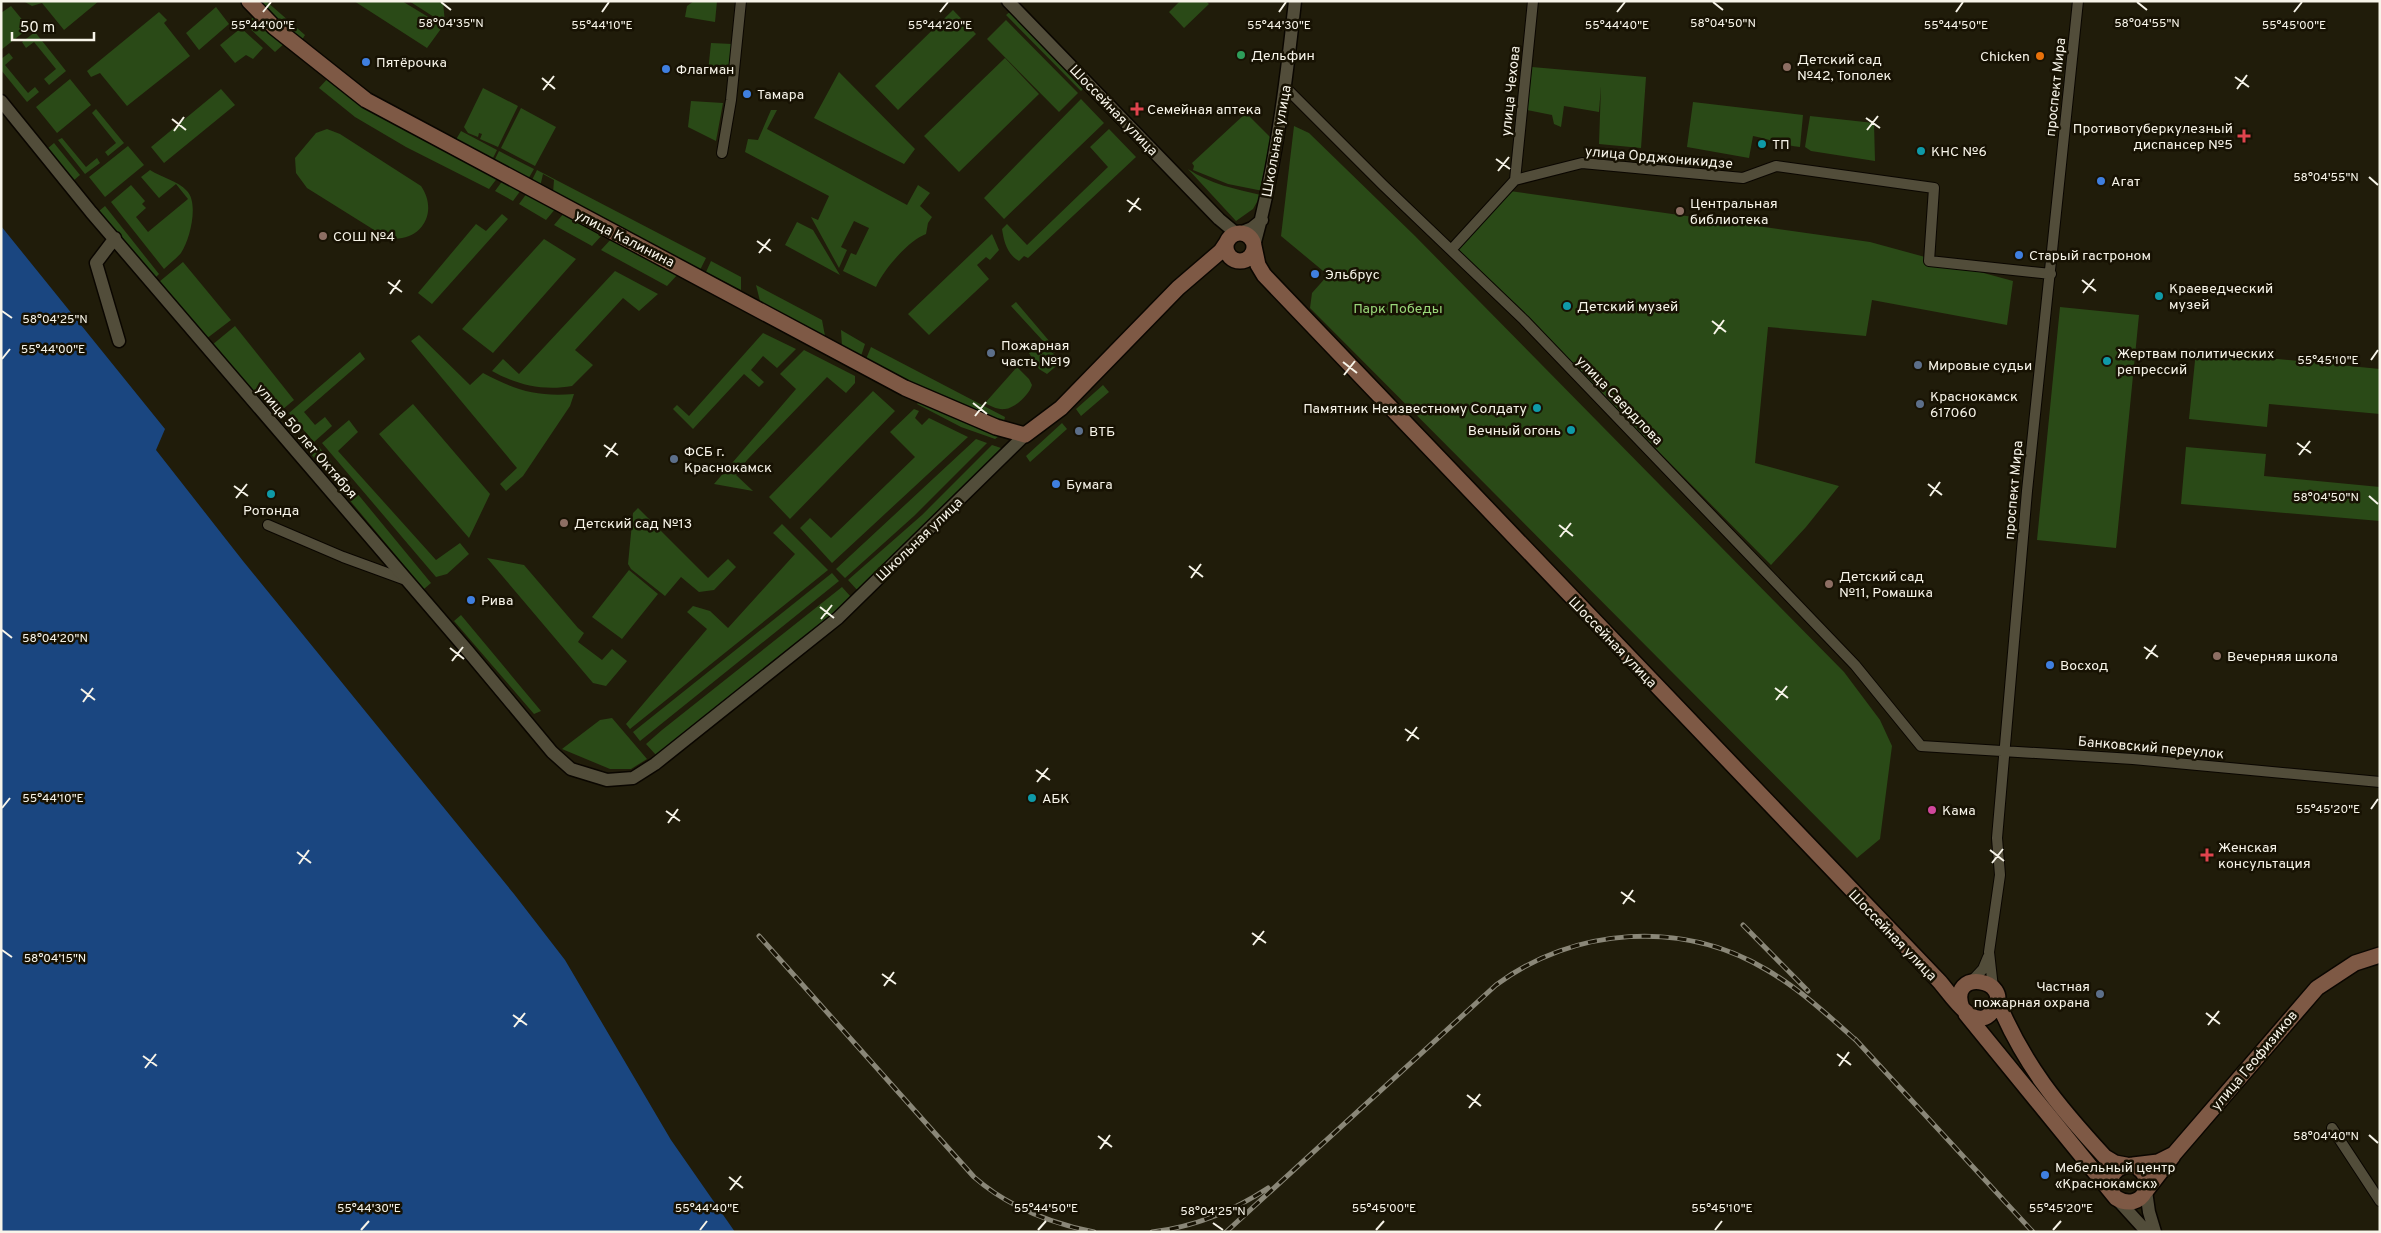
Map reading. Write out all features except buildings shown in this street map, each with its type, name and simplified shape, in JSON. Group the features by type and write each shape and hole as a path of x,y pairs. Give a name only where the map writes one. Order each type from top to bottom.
{"main road":[{"name":"улица Калинина","path":"249,1 274,27 366,100 504,175 774,316 892,382 996,427 1025,435"},
{"path":"1249,237 1254,246 1258,265 1264,275 1229,256 1232,238 1249,237"},
{"name":"Школьная улица","path":"1025,435 1061,408 1178,288 1208,264 1232,238"},
{"path":"1208,264 1237,261 1250,257 1254,246"},
{"name":"Шоссейная улица","path":"1264,275 1869,911 1939,982 2114,1195"},
{"name":"улица Геофизиков","path":"2129,1165 2158,1162 2174,1154 2317,988 2355,963 2380,955"},
{"path":"1939,982 1957,986 1983,981 1995,994 2021,1049 2049,1094 2105,1157 2115,1163 2138,1168 2146,1178 2146,1190"},
{"path":"1970,982 1965,986 1960,997 1964,1011 1977,1018 1988,1015 1993,1011 1995,994"},
{"path":"2129,1165 2115,1170 2110,1187 2114,1195 2121,1201 2133,1202 2138,1200 2174,1154"}],"street":[{"path":"722,153 731,100 741,1"},
{"name":"Шоссейная улица","path":"1008,1 1219,220 1232,238"},
{"name":"Школьная улица","path":"1254,246 1262,220 1286,87 1295,1"},
{"name":"улица Чехова","path":"1515,180 1533,1"},
{"name":"проспект Мира","path":"1970,982 1983,969 1989,952 2000,875 1996,838 2027,491 2078,1"},
{"name":"улица Свердлова","path":"1286,87 1383,186 1524,320 1842,651 1920,746"},
{"name":"улица 50 лет Октября","path":"1,101 552,752 571,768 607,780"},
{"name":"улица Орджоникидзе","path":"1515,180 1582,163 1742,178 1776,166 1934,188 1928,261 2050,274"},
{"path":"1451,250 1515,180"},
{"path":"1232,238 1252,228 1262,220"},
{"path":"115,238 96,263 119,341"},
{"name":"Школьная улица","path":"607,780 633,778 655,764 838,618 1025,435"},
{"path":"268,525 343,557 406,580"},
{"name":"Банковский переулок","path":"1920,746 1960,749 2005,749 2133,758 2380,782"},
{"name":"проспект Мира","path":"1989,952 1995,994"},
{"path":"2332,1128 2380,1200"},
{"path":"2146,1190 2149,1212 2155,1232"},
{"name":"Шоссейная улица","path":"2114,1195 2147,1232"}],"green space":[{"path":"99,1 64,30 42,3 32,6 25,2"},
{"path":"254,1 266,1 305,35 300,43"},
{"path":"354,1 402,1 443,26 427,48"},
{"path":"409,1 443,1 445,24"},
{"path":"694,1 717,1 715,22 685,17 687,6"},
{"path":"1180,1 1206,1 1209,4 1184,28 1169,12"},
{"path":"11,6 29,28 1,50 1,13"},
{"path":"216,7 229,24 199,50 186,33"},
{"path":"953,10 976,34 898,110 875,86"},
{"path":"1012,10 1086,86 1081,91 1006,15"},
{"path":"159,12 167,20 164,23 190,56 127,106 100,73 91,77 87,71"},
{"path":"255,15 286,42 275,52 246,25"},
{"path":"1006,20 1078,93 1059,112 987,39"},
{"path":"241,28 263,48 253,59 246,55 235,63 220,45"},
{"path":"35,32 66,71 49,85 44,79 56,69 34,42 26,48 22,42"},
{"path":"711,43 732,44 729,73 708,72"},
{"path":"9,53 13,58 5,65 28,93 35,87 39,92 27,102 1,70 1,59"},
{"path":"1005,58 1039,94 959,172 924,136"},
{"path":"1532,67 1646,77 1641,148 1599,144 1601,86 1599,112 1564,106 1561,127 1554,124 1552,115 1527,110"},
{"path":"839,72 915,149 904,164 814,118"},
{"path":"329,77 498,177 489,189 406,147 355,117 319,88"},
{"path":"70,79 91,105 57,133 36,107"},
{"path":"483,88 518,106 498,147 480,139 482,134 479,133 478,137 468,133 464,127"},
{"path":"221,89 235,105 164,163 151,147"},
{"path":"1081,99 1104,123 1004,219 984,198"},
{"path":"691,101 723,103 716,141 688,127"},
{"path":"1693,102 1803,115 1800,147 1753,136 1749,158 1687,147"},
{"path":"521,108 556,127 535,166 501,148"},
{"path":"96,109 124,143 108,156 105,152 116,143 92,113"},
{"path":"771,110 777,110 767,129 907,205 918,185 930,193 920,206 932,217 928,223 926,234 912,242 897,256 884,272 876,287 843,271 851,253 856,255 869,228 854,221 841,247 847,250 839,268 811,217 818,220 829,196 745,152 748,139 758,140"},
{"path":"1246,113 1274,141 1263,191 1228,184 1193,170 1194,166 1192,163"},
{"path":"1810,116 1874,123 1875,161 1811,151 1805,147"},
{"name":"Парк Победы","path":"1294,126 1309,133 1415,236 1844,672 1880,720 1892,746 1880,839 1857,858 1310,308 1312,293 1328,275 1281,236"},
{"path":"327,129 340,134 421,186 428,207 427,216 417,232 398,239 387,238 307,188 296,173 295,158 316,133"},
{"path":"1109,129 1136,157 1028,258 1024,256 1019,261 1007,247 1002,229 1007,224 1027,245 1108,167 1090,147"},
{"path":"461,131 497,150 491,162 454,143"},
{"path":"62,138 86,167 97,158 100,163 85,174 58,140"},
{"path":"54,143 80,175 73,181 47,149"},
{"path":"128,146 144,165 105,197 89,177"},
{"path":"499,151 534,169 527,181 493,163"},
{"path":"1188,169 1214,182 1261,195 1253,209 1236,221"},
{"path":"150,170 183,187 191,197 192,204 192,222 184,247 181,253 164,269 111,202 131,185 145,201 142,204 146,208 136,217 148,232 188,199 176,184 159,198 141,177"},
{"path":"537,170 706,258 700,270 553,193 554,180 543,174 540,187 531,182"},
{"path":"503,180 521,190 513,201 495,191"},
{"path":"1510,191 1870,242 2013,281 2007,325 1872,300 1866,336 1768,327 1755,463 1839,486 1806,527 1771,565 1457,248"},
{"path":"527,193 556,208 546,220 519,204"},
{"path":"105,206 159,274 155,278 99,211"},
{"path":"564,213 604,233 592,246 554,225"},
{"path":"502,214 508,219 432,304 418,293 476,224 486,231"},
{"path":"797,222 813,230 840,275 785,245"},
{"path":"992,234 999,250 990,260 986,257 977,265 989,279 929,335 908,314"},
{"path":"612,238 679,273 667,286 601,250"},
{"path":"544,239 576,259 493,353 462,329"},
{"path":"711,261 741,277 741,290 706,272"},
{"path":"183,262 231,320 206,339 159,282"},
{"path":"615,271 658,294 639,311 623,298 575,350 593,365 572,386 551,388 530,386 492,371 503,359 519,374"},
{"path":"756,285 822,320 825,336 760,301"},
{"path":"1016,302 1056,349 1054,353 1011,306"},
{"path":"2060,307 2139,315 2116,548 2037,540"},
{"path":"235,326 294,400 272,418 212,345"},
{"path":"841,330 865,344 861,356 842,346"},
{"path":"763,333 796,349 777,368 763,356 751,370 764,382 759,387 744,374 693,429 673,409 677,405 689,416"},
{"path":"419,335 470,385 483,373 505,384 526,391 560,395 574,394 570,406 523,476 506,491 500,484 517,468 411,341"},
{"path":"1042,341 1061,362 1047,374 1039,369 1029,353"},
{"path":"871,347 1005,417 1004,421 997,421 933,396 866,359"},
{"path":"804,350 855,376 855,383 846,393 827,377 747,460 736,475 753,491 714,484 796,389 780,374"},
{"path":"2196,351 2380,369 2380,414 2269,404 2267,427 2189,419"},
{"path":"360,352 365,359 304,412 315,425 325,417 332,426 314,442 289,413"},
{"path":"1017,367 1029,379 1032,385 1025,397 1017,404 1005,409 985,403"},
{"path":"1103,385 1109,392 1081,416 1076,409"},
{"path":"873,391 895,411 790,519 769,497"},
{"path":"921,400 1005,432 995,439 961,427 917,404"},
{"path":"413,404 490,494 469,538 379,434"},
{"path":"914,409 919,411 915,418 922,425 929,418 968,437 832,563 800,528 810,518 831,538 915,457 890,432"},
{"path":"349,420 358,432 338,451 436,560 460,543 469,554 447,574 436,577 322,443"},
{"path":"1062,423 1067,429 1030,462 1026,456"},
{"path":"976,439 987,443 914,516 845,578 836,569"},
{"path":"992,445 1004,451 859,592 848,580 922,515"},
{"path":"319,447 431,583 424,589 311,454"},
{"path":"2186,447 2266,454 2264,476 2380,487 2380,521 2181,504"},
{"path":"638,508 708,578 728,559 736,567 714,590 699,592 681,577 665,596 631,569 628,564 633,513"},
{"path":"782,524 828,570 630,729 626,724 707,629 687,612 693,606 710,611 728,628 795,554 773,533"},
{"path":"487,558 524,565 584,633 578,642 602,660 612,649 627,661 606,686 593,683"},
{"path":"629,570 658,594 622,639 592,617"},
{"path":"832,573 839,581 640,741 633,732"},
{"path":"842,587 851,597 833,614 656,755 646,744 662,730"},
{"path":"461,615 541,711 534,714 454,621"},
{"path":"612,718 647,759 631,769 610,769 562,749 600,720"}],"water":[{"path":"1,226 165,429 156,450 243,561 514,894 565,960 671,1140 735,1232 1,1232"}],"railway":[{"path":"1743,925 1808,991"},
{"path":"759,936 974,1177 1001,1197 1030,1212 1061,1224 1094,1232"},
{"path":"1226,1232 1496,985 1527,966 1559,951 1594,941 1629,937 1665,937 1700,943 1734,954 1780,978 1815,1004 1859,1043"},
{"path":"1855,1039 2033,1232"},
{"path":"1152,1232 1168,1230 1213,1217 1241,1204 1268,1188"}],"place":[{"name":"Дельфин","path":"1241,55"},
{"name":"Chicken","path":"2040,56"},
{"name":"Пятёрочка","path":"366,62"},
{"name":"Детский сад №42, Тополек","path":"1787,67"},
{"name":"Флагман","path":"666,69"},
{"name":"Тамара","path":"747,94"},
{"name":"Семейная аптека","path":"1137,109"},
{"name":"Противотуберкулезный диспансер №5","path":"2244,136"},
{"name":"ТП","path":"1762,144"},
{"name":"КНС №6","path":"1921,151"},
{"name":"Агат","path":"2101,181"},
{"name":"Центральная библиотека","path":"1680,211"},
{"name":"СОШ №4","path":"323,236"},
{"name":"Старый гастроном","path":"2019,255"},
{"name":"Эльбрус","path":"1315,274"},
{"name":"Краеведческий музей","path":"2159,296"},
{"name":"Детский музей","path":"1567,306"},
{"name":"Пожарная часть №19","path":"991,353"},
{"name":"Жертвам политических репрессий","path":"2107,361"},
{"name":"Мировые судьи","path":"1918,365"},
{"name":"Краснокамск 617060","path":"1920,404"},
{"name":"Памятник Неизвестному Солдату","path":"1537,408"},
{"name":"Вечный огонь","path":"1571,430"},
{"name":"ВТБ","path":"1079,431"},
{"name":"ФСБ г. Краснокамск","path":"674,459"},
{"name":"Бумага","path":"1056,484"},
{"name":"Ротонда","path":"271,494"},
{"name":"Детский сад №13","path":"564,523"},
{"name":"Детский сад №11, Ромашка","path":"1829,584"},
{"name":"Рива","path":"471,600"},
{"name":"Вечерняя школа","path":"2217,656"},
{"name":"Восход","path":"2050,665"},
{"name":"АБК","path":"1032,798"},
{"name":"Кама","path":"1932,810"},
{"name":"Женская консультация","path":"2207,855"},
{"name":"Частная пожарная охрана","path":"2100,994"},
{"name":"Мебельный центр «Краснокамск»","path":"2045,1175"}]}
